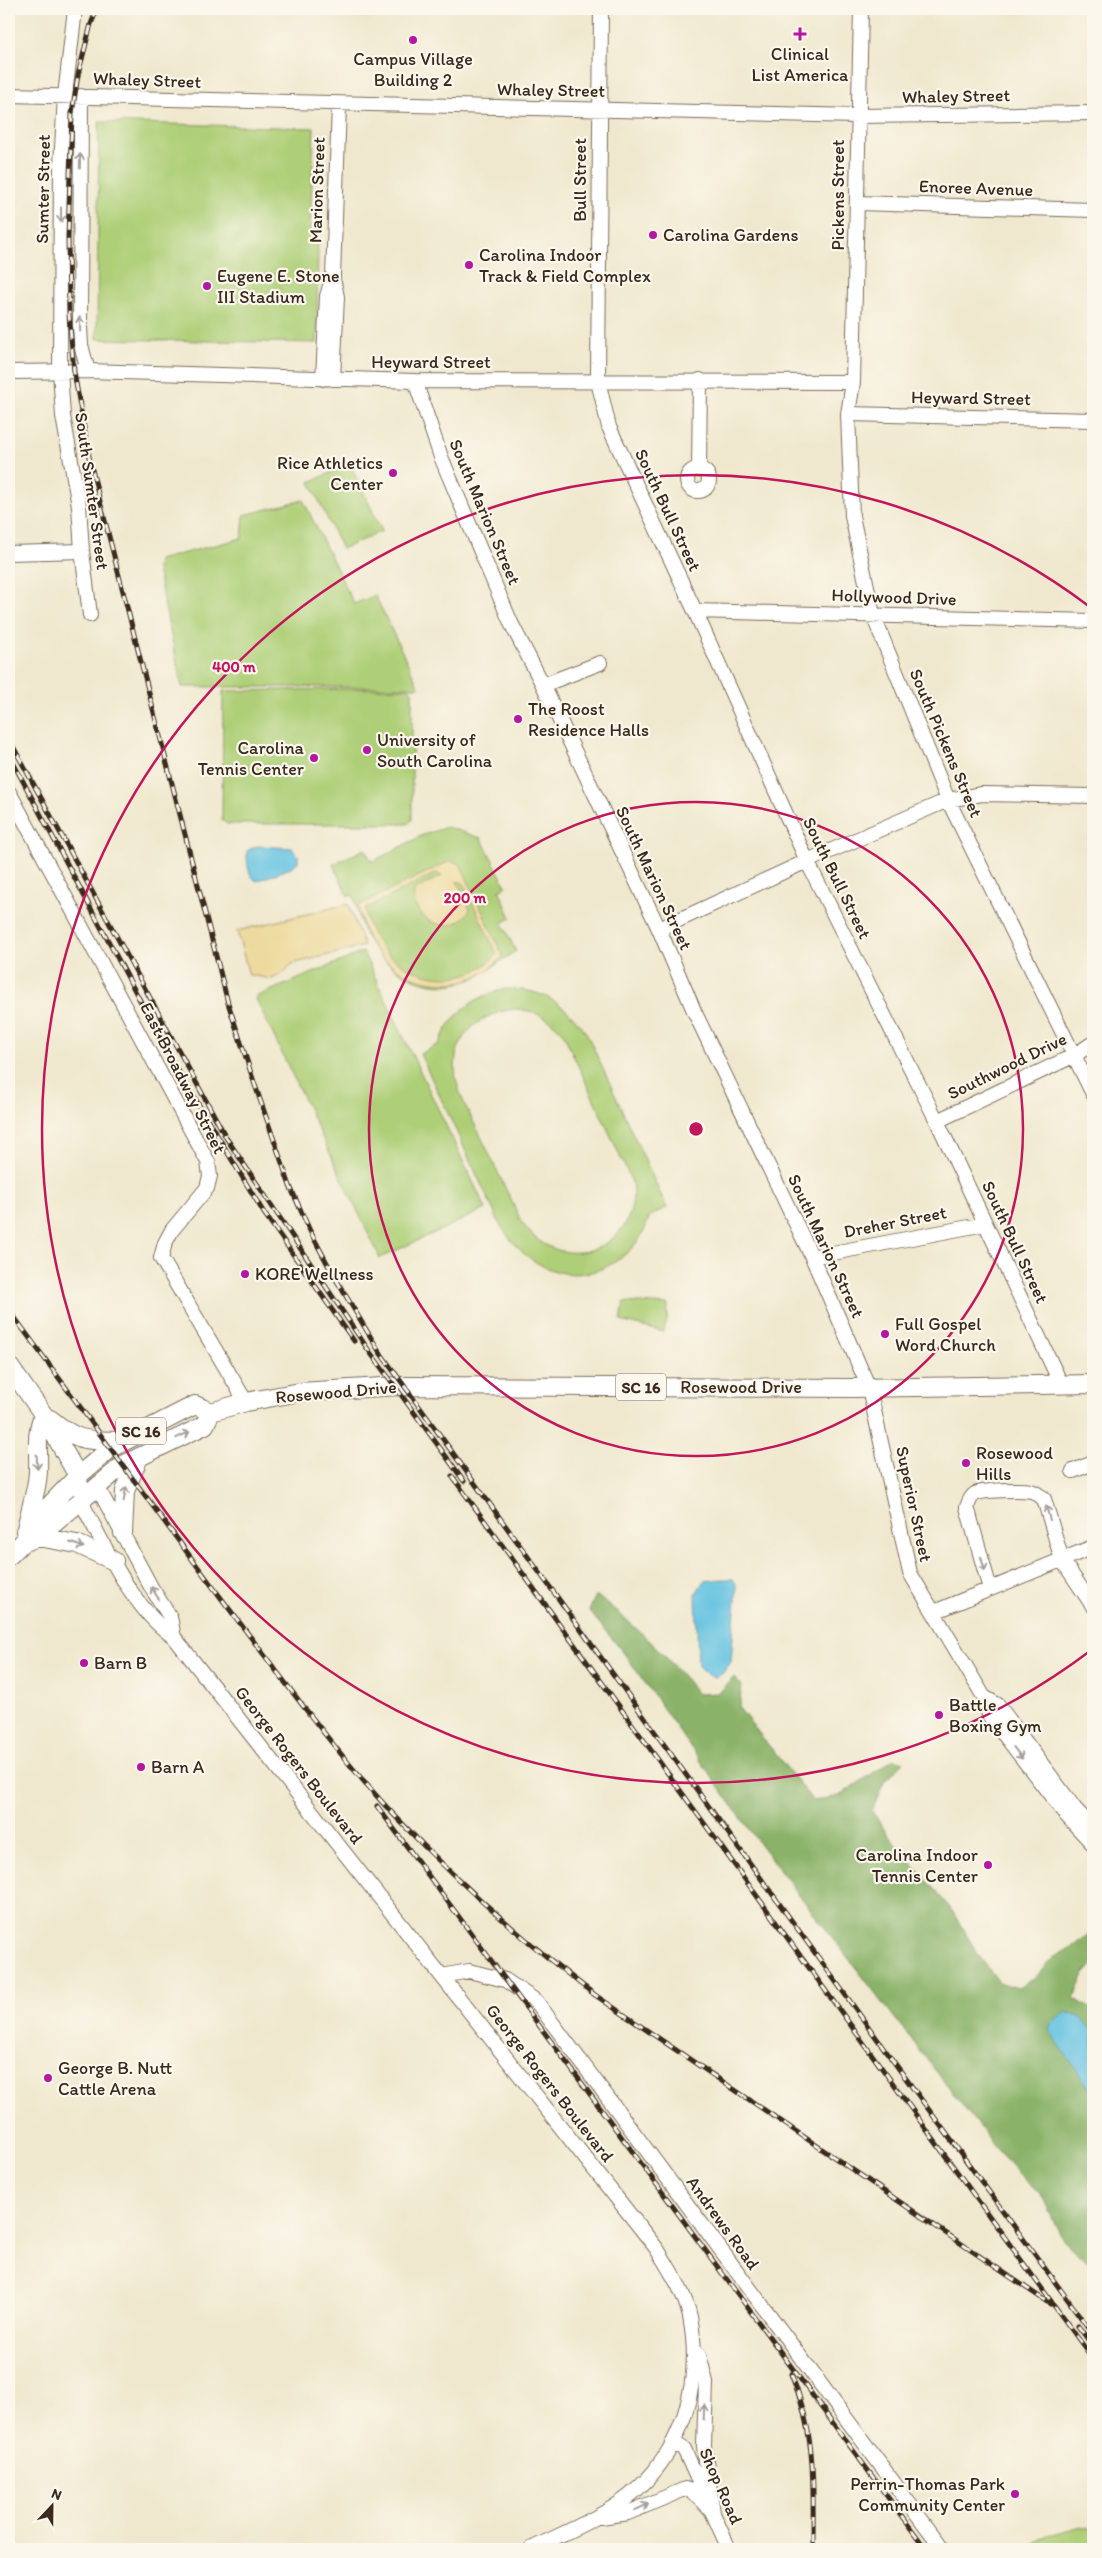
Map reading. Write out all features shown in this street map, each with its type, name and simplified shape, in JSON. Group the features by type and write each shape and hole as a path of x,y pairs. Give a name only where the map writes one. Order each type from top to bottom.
{"main road":[{"path":"9,1366 43,1414 78,1476 80,1500"},
{"name":"Rosewood Drive","path":"9,1556 28,1537 78,1476 110,1448 195,1405 211,1412 246,1402 300,1392 399,1386 869,1388 1093,1384"},
{"name":"Rosewood Drive","path":"28,1537 80,1500 123,1465 205,1425 211,1412"},
{"path":"43,1414 67,1433 82,1440 123,1441"},
{"path":"43,1414 37,1432 38,1471 28,1537 77,1544 114,1561"},
{"path":"123,1533 125,1491 139,1457"},
{"path":"78,1476 97,1486"}],"street":[{"name":"Sumter Street","path":"60,372 61,165 65,96 75,9"},
{"name":"Bull Street","path":"598,381 601,9"},
{"name":"Pickens Street","path":"853,382 857,116 861,9"},
{"name":"Whaley Street","path":"9,95 339,105 600,109 857,116 1093,113"},
{"name":"Sumter Street","path":"82,96 80,326 81,345 88,372"},
{"name":"Marion Street","path":"328,379 327,296 333,276 339,105"},
{"name":"Enoree Avenue","path":"857,203 1093,210"},
{"name":"Heyward Street","path":"9,372 88,372 415,381 700,380 853,382"},
{"name":"South Sumter Street","path":"60,372 63,416 79,506 82,551 90,615"},
{"path":"699,470 700,380"},
{"name":"South Marion Street","path":"415,381 441,458 511,623 543,685 659,929 695,1013 812,1257 869,1388"},
{"name":"South Bull Street","path":"598,381 608,427 695,611 807,860 986,1224 1060,1384"},
{"name":"South Pickens Street","path":"853,382 848,414 852,516 873,616 948,800 1075,1054 1093,1094"},
{"name":"Heyward Street","path":"848,414 1093,420"},
{"path":"9,553 82,551"},
{"name":"Hollywood Drive","path":"695,611 1093,621"},
{"path":"543,685 600,663"},
{"name":"East Broadway Street","path":"9,792 208,1162 210,1176 207,1188 172,1230 161,1258 246,1402"},
{"path":"659,929 807,860 948,800 982,794 1093,796"},
{"name":"Southwood Drive","path":"936,1121 1075,1054 1093,1043"},
{"name":"Dreher Street","path":"812,1257 986,1224"},
{"name":"Superior Street","path":"869,1388 910,1573 984,1698 989,1715 1066,1815 1093,1844"},
{"path":"1073,1471 1093,1463"},
{"name":"George Rogers Boulevard","path":"97,1486 151,1587 170,1617 174,1637"},
{"path":"990,1589 967,1508 973,1495 981,1492 1028,1490 1044,1499 1062,1560 1093,1606"},
{"name":"George Rogers Boulevard","path":"80,1500 139,1604 158,1626 174,1637 658,2249 681,2292 692,2328 694,2368 691,2391 674,2443 658,2466 629,2496 595,2517 531,2549"},
{"path":"934,1612 1093,1547"},
{"name":"Superior Street","path":"984,1698 998,1705 1074,1809 1093,1828"},
{"name":"Andrews Road","path":"442,1976 469,1971 506,1980 536,2001 943,2549"},
{"path":"692,2328 706,2382 704,2446 713,2513"},
{"name":"Shop Road","path":"674,2443 684,2449 729,2549"},
{"path":"595,2517 628,2513 685,2488 692,2491 713,2513"}],"green space":[{"name":"Eugene E. Stone III Stadium","path":"99,122 314,128 310,232 318,232 317,343 97,339"},
{"path":"350,464 382,531 342,549 310,482"},
{"path":"303,500 354,604 375,595 419,687 182,687 157,569 158,560 242,538 244,515"},
{"path":"409,688 412,691 412,820 408,824 227,824 222,820 223,691"},
{"path":"447,827 481,838 506,886 499,890 511,918 502,923 516,951 484,973 470,980 448,985 418,981 404,975 381,956 371,945 364,932 353,895 348,896 333,864 365,849 372,862 423,835"},
{"path":"363,952 486,1209 380,1258 255,997"},
{"path":"505,989 518,989 542,995 562,1006 579,1023 587,1034 667,1208 651,1216 642,1235 632,1248 622,1257 604,1268 586,1273 568,1274 551,1270 535,1262 508,1237 498,1220 420,1054 439,1044 450,1023 465,1008 494,992","holes":["514,1009 529,1011 542,1016 563,1033 632,1182 632,1206 624,1225 611,1240 593,1249 574,1252 554,1249 535,1238 520,1219 459,1091 455,1068 456,1054 461,1042 468,1032 488,1017"]},
{"path":"624,1302 668,1305 667,1321 663,1332 621,1321"},
{"path":"596,1595 624,1617 650,1642 698,1694 719,1693 734,1677 742,1686 739,1708 813,1801 839,1796 894,1759 904,1762 884,1782 872,1811 888,1835 951,1909 979,1956 999,1982 1018,1988 1036,1977 1053,1958 1077,1944 1093,1930 1093,1965 1084,1974 1074,1998 1093,2010 1093,2267 1062,2238 1042,2197 1000,2154 756,1839 623,1652 589,1611"},
{"path":"1078,2527 1093,2527 1093,2549 1037,2549 1034,2544 1049,2535"}],"sand":[{"path":"450,861 460,864 503,956 491,968 480,975 460,982 428,981 412,976 397,969 383,959 365,932 358,906","holes":["436,873 442,876 414,890 415,902 419,911 435,923 445,925 463,918 470,909 457,881 463,883 497,954 480,968 460,976 439,977 418,972 399,962 382,948 371,930 365,909"]},
{"path":"348,904 364,946 292,964 282,974 272,979 249,975 237,931"}],"water":[{"path":"256,846 292,848 298,855 298,862 288,869 257,881 249,872 247,855 247,851"},
{"path":"733,1579 737,1586 731,1662 722,1674 715,1677 707,1674 698,1666 696,1593 704,1581"},
{"path":"1066,2012 1080,2017 1093,2031 1093,2094 1049,2030 1054,2021"}],"railway":[{"path":"97,9 91,24 78,75 72,113 68,237 69,315 74,372 90,462 228,1003 290,1186 310,1231 334,1276 379,1351 1093,2334"},
{"path":"9,739 227,1139 367,1348 464,1481"},
{"path":"9,755 174,1064 264,1213 354,1341"},
{"path":"9,1310 191,1558 321,1729 357,1774 442,1864 516,1932 595,1995 1050,2304"},
{"path":"452,1476 1093,2359"},
{"path":"377,1806 926,2549"},
{"path":"1078,2326 1093,2346"},
{"path":"791,2374 805,2418 812,2460 813,2549"}],"place":[{"name":"Clinical List America","path":"800,34"},
{"name":"Campus Village Building 2","path":"413,40"},
{"name":"Carolina Gardens","path":"653,235"},
{"name":"Carolina Indoor Track & Field Complex","path":"469,265"},
{"name":"Eugene E. Stone III Stadium","path":"207,286"},
{"name":"Rice Athletics Center","path":"393,473"},
{"name":"The Roost Residence Halls","path":"518,719"},
{"name":"University of South Carolina","path":"367,750"},
{"name":"Carolina Tennis Center","path":"314,758"},
{"name":"KORE Wellness","path":"245,1274"},
{"name":"Full Gospel Word Church","path":"885,1334"},
{"name":"Rosewood Hills","path":"966,1463"},
{"name":"Barn B","path":"84,1663"},
{"name":"Battle Boxing Gym","path":"939,1715"},
{"name":"Barn A","path":"141,1767"},
{"name":"Carolina Indoor Tennis Center","path":"988,1865"},
{"name":"George B. Nutt Cattle Arena","path":"48,2078"},
{"name":"Perrin-Thomas Park Community Center","path":"1015,2494"}]}
